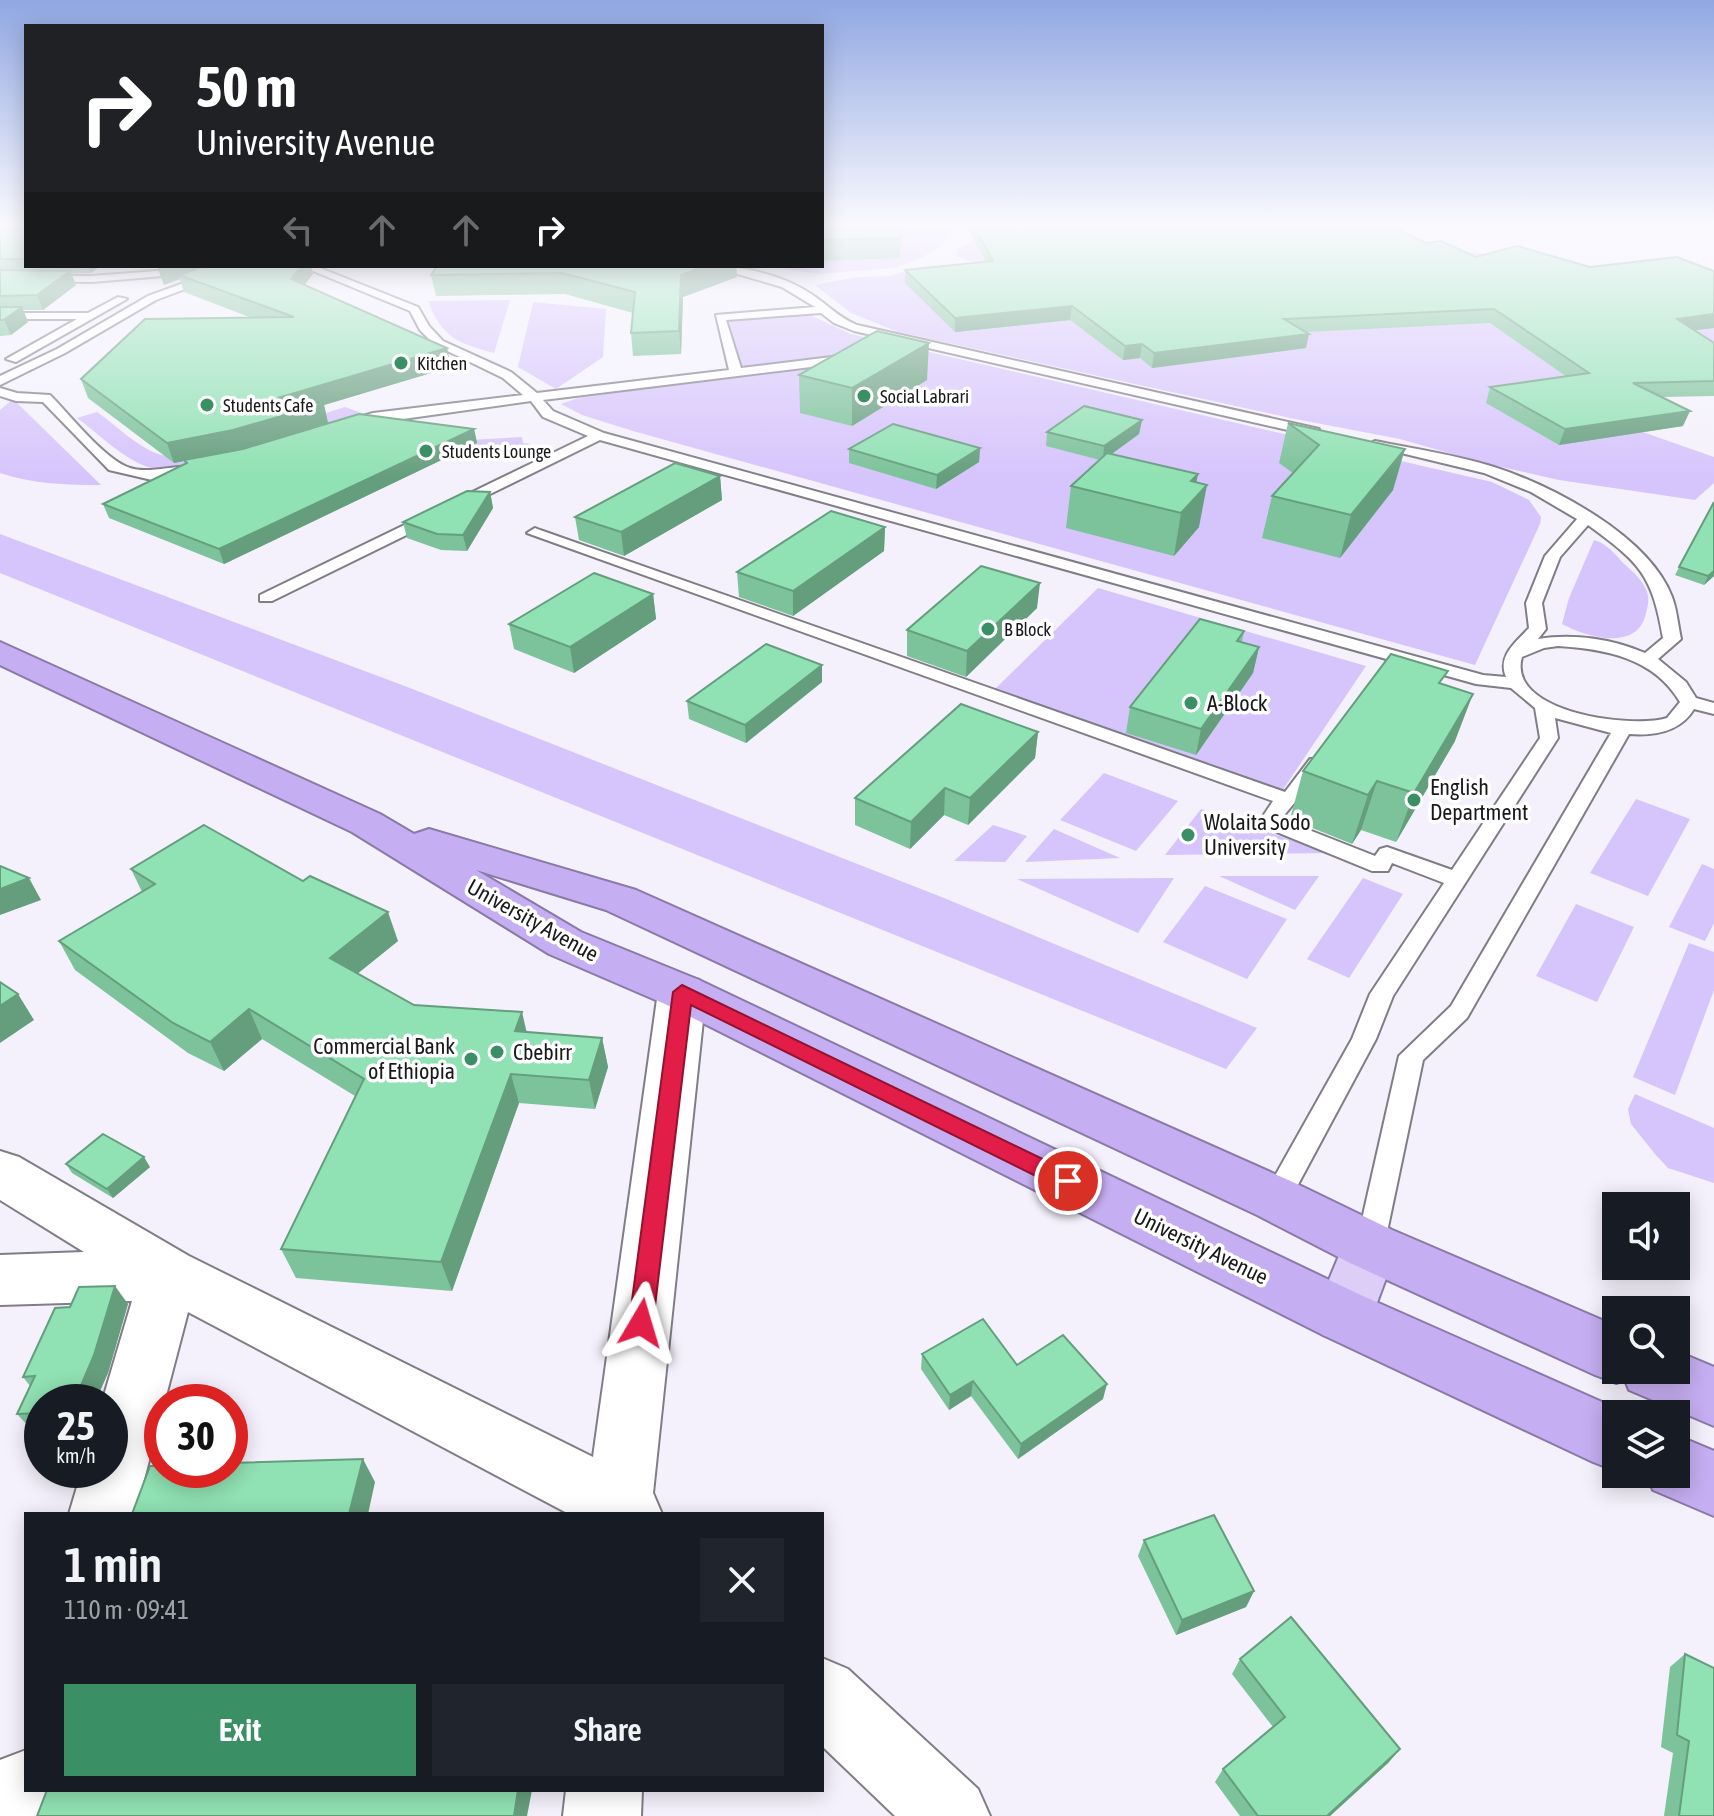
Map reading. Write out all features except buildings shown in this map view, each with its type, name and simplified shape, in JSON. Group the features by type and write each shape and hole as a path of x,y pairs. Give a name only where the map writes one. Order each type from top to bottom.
{"highway":[{"name":"University Avenue","path":"0,652 366,823 565,943 682,992 1344,1316 1602,1434"},
{"name":"University Avenue","path":"366,823 621,900 1276,1199 1370,1246 1602,1349"},
{"path":"1684,1384 1714,1397"},
{"path":"1690,1473 1714,1484"}],"main road":[{"path":"1344,1316 1370,1246"}],"street":[{"path":"0,1173 169,1274 621,1511 682,992"},
{"path":"0,1280 169,1274"},
{"path":"103,1512 169,1274"},
{"path":"824,1697 951,1816"},
{"path":"0,1785 24,1785"},
{"path":"17,1816 24,1792"},
{"path":"602,1816 604,1792"}],"lane":[{"path":"44,315 54,308"},
{"path":"0,364 105,308"},
{"path":"0,381 61,351 135,308"},
{"path":"411,308 439,343 507,375 536,399 548,414 599,436 1482,680 1517,683"},
{"path":"818,308 830,318 854,328 1321,433"},
{"path":"736,373 720,317 820,310"},
{"path":"0,316 118,317"},
{"path":"890,353 937,348"},
{"path":"344,426 373,417 859,357"},
{"path":"0,392 16,397 46,398 114,467 140,477 205,466"},
{"path":"266,598 599,436"},
{"path":"1367,443 1489,470 1540,491 1615,537 1640,557 1664,596 1672,639 1646,660"},
{"path":"1585,519 1553,556 1534,603 1538,629 1515,654 1512,673 1517,683 1543,704 1584,721 1622,730 1658,728 1676,721 1689,702"},
{"path":"535,533 1285,799 1289,800 1324,753"},
{"path":"1515,654 1541,643 1577,642 1620,650 1646,660 1676,680 1689,702 1714,709"},
{"path":"1276,1199 1364,1039 1382,994 1549,738 1543,704"},
{"path":"1370,1246 1411,1056 1459,1012 1622,730"},
{"path":"1285,799 1269,822 1380,866 1387,854 1457,880"}],"shaded area":[{"path":"431,308 508,308 494,353 453,337"},
{"path":"532,308 606,309 603,357 556,389 518,367"},
{"path":"844,308 1714,308 1714,382 1615,388 1640,431 1714,457 1714,483 1695,500 1559,480 1400,439 898,332"},
{"path":"796,313 812,316 851,334 1492,482 1529,500 1541,517 1540,524 1475,665 633,431 582,415 561,404 578,398 742,375 727,320"},
{"path":"13,399 101,485 50,483 0,473 0,410"},
{"path":"345,407 362,413 221,458 166,468 148,467 129,458 77,418 97,412 145,448 176,457 201,453"},
{"path":"522,437 523,443 531,444 498,460 489,458 479,461 470,457 470,440"},
{"path":"0,534 410,688 944,898 1257,1028 1226,1069 0,573"},
{"path":"1594,540 1613,553 1640,580 1647,592 1645,617 1639,628 1620,638 1596,636 1562,624 1569,598"},
{"path":"1098,588 1366,666 1282,791 993,691"},
{"path":"1104,773 1178,801 1136,851 1060,820"},
{"path":"1636,799 1690,819 1648,896 1590,873"},
{"path":"1201,809 1329,853 1165,855"},
{"path":"993,825 1027,836 1005,862 954,861"},
{"path":"1054,829 1120,858 1025,862"},
{"path":"1702,864 1714,869 1714,923 1705,941 1669,927"},
{"path":"1219,876 1319,876 1295,910"},
{"path":"1174,878 1138,933 1017,879"},
{"path":"1363,878 1403,894 1349,978 1307,959"},
{"path":"1205,886 1287,919 1247,979 1163,942"},
{"path":"1576,904 1634,927 1597,1002 1536,976"},
{"path":"1689,943 1714,952 1714,990 1675,1095 1633,1077"},
{"path":"1635,1094 1714,1128 1714,1183 1668,1168 1655,1154 1631,1124 1628,1109"}],"place":[{"name":"Kitchen","path":"401,363"},
{"name":"Social Labrari","path":"864,396"},
{"name":"Students Cafe","path":"207,405"},
{"name":"Students Lounge","path":"426,451"},
{"name":"B Block","path":"988,629"},
{"name":"A-Block","path":"1191,703"},
{"name":"English Department","path":"1414,800"},
{"name":"Wolaita Sodo University","path":"1188,835"},
{"name":"Cbebirr","path":"497,1052"},
{"name":"Commercial Bank of Ethiopia","path":"471,1059"}],"route":[{"path":"641,1323 682,992 1068,1181"}]}
